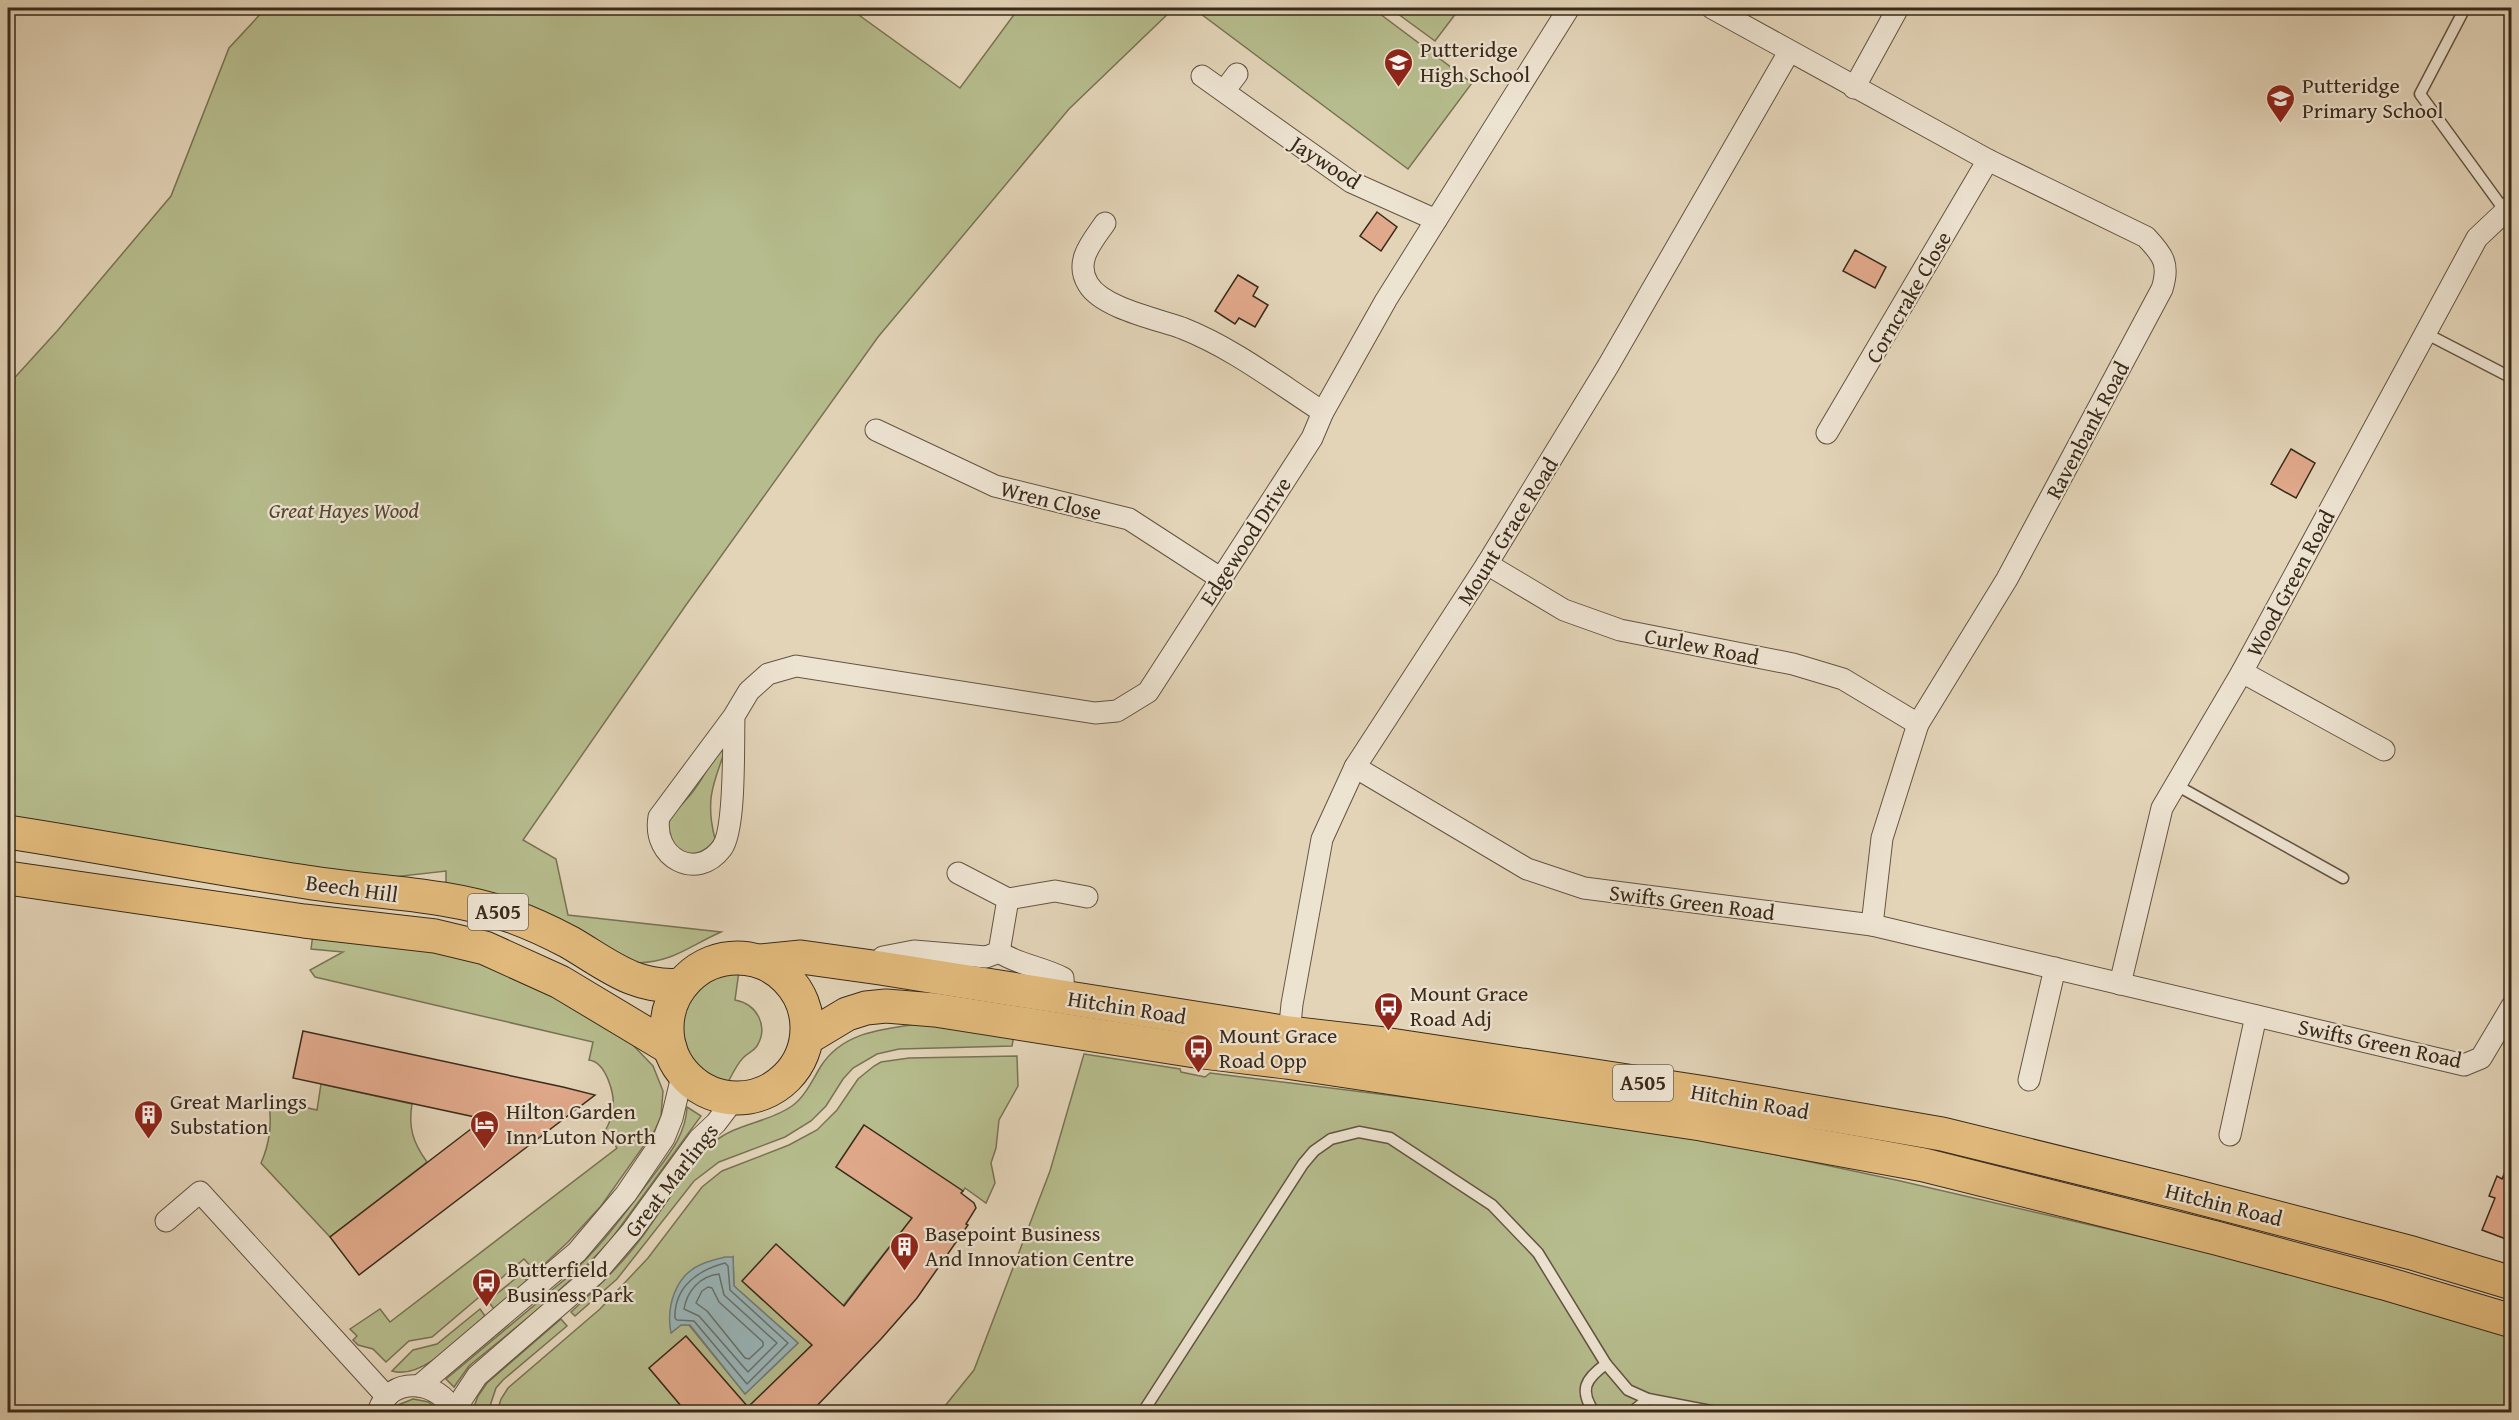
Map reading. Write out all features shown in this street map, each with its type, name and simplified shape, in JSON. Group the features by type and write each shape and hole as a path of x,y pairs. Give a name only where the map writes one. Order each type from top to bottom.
{"main road":[{"name":"Beech Hill","path":"8,832 301,882 443,900 491,910 539,926 612,971 662,987 681,985"},
{"name":"Beech Hill","path":"8,878 292,920 435,936 465,943 495,952 560,982 676,1060"},
{"name":"Hitchin Road","path":"761,962 801,957 1064,996 1287,1048 1923,1165 2216,1238 2464,1305 2511,1321"},
{"name":"A505","path":"726,958 744,958 761,962 778,970 792,984 802,1000 807,1019 807,1038 803,1052 788,1077 764,1093 735,1098 706,1091 676,1060 667,1032 672,1000 681,985 701,968 726,958"},
{"name":"Hitchin Road","path":"807,1038 847,1014 866,1008 886,1006 935,1010 1196,1052 1384,1044 1683,1089 1942,1134 2356,1238 2511,1283"}],"street":[{"name":"Edgewood Drive","path":"734,716 731,806 723,847 710,860 696,864 681,862 666,852 659,840 657,828 659,817 734,716 749,691 768,674 796,666 1095,713 1117,711 1148,692 1312,438 1323,412 1386,300 1569,8"},
{"path":"1712,8 1854,88 1898,8"},
{"name":"Mount Grace Road","path":"1287,1048 1292,1004 1322,839 1355,767 1487,564 1608,366 1789,52"},
{"name":"Jaywood","path":"1203,76 1231,82 1350,182 1436,220"},
{"name":"Ravenbank Road","path":"1854,88 1988,160 2146,237 2164,259 2166,276 2162,289 2007,579 1918,724 1882,838 1872,925"},
{"name":"Corncrake Close","path":"1827,434 1988,160"},
{"name":"Wood Green Road","path":"2120,984 2162,808 2241,672 2477,238 2508,208"},
{"path":"1105,223 1085,252 1083,263 1084,278 1096,294 1122,307 1184,329 1227,350 1323,412"},
{"name":"Wren Close","path":"876,430 995,486 1129,519 1220,578"},
{"name":"Curlew Road","path":"1487,564 1564,610 1620,630 1793,664 1843,679 1918,724"},
{"path":"2241,672 2384,750"},
{"name":"Swifts Green Road","path":"1355,767 1527,869 1584,888 1872,925 2464,1065 2481,1058 2511,1006"},
{"path":"958,873 1008,899 1055,891 1087,897"},
{"path":"999,952 1008,899"},
{"path":"880,968 883,957 914,951 986,957 999,952"},
{"path":"999,952 1014,962 1045,969 1063,978 1064,996"},
{"path":"2029,1080 2055,968"},
{"path":"2230,1135 2256,1016"},
{"name":"Great Marlings","path":"419,1386 577,1252 627,1194 664,1138 672,1118 676,1060"},
{"name":"Great Marlings","path":"166,1221 200,1192 382,1405 407,1386 419,1386 433,1389 446,1398 454,1412 477,1377 596,1273 632,1231 699,1138 716,1123 735,1098"}],"lane":[{"path":"2465,8 2420,94 2508,208"},
{"path":"2425,333 2511,378"},
{"path":"2176,785 2343,878"},
{"path":"1143,1413 1304,1164 1314,1151 1332,1139 1359,1132 1390,1138 1492,1205 1538,1253 1606,1364 1628,1390 1648,1400 1716,1413"},
{"path":"1594,1413 1587,1401 1587,1382 1606,1364"},
{"path":"1632,1413 1648,1400"}],"green space":[{"name":"Great Hayes Wood","path":"266,8 849,8 960,88 1019,8 1174,8 1069,109 878,337 686,605 523,840 556,859 568,915 721,932 681,952 661,960 637,963 446,890 446,871 375,879 8,822 8,385 58,330 171,196 229,48"},
{"name":"Putteridge High School","path":"1193,8 1372,8 1472,83 1408,169"},
{"path":"1390,8 1460,8 1435,41"},
{"path":"720,746 726,748 712,792 711,813 715,839 707,848 698,853 689,854 680,851 668,839 667,829 670,819 698,785"},
{"path":"313,934 440,951 486,964 527,980 631,1043 653,1066 663,1091 661,1116 655,1130 601,1206 568,1242 536,1272 524,1259 432,1337 409,1341 386,1362 373,1349 358,1345 353,1340 357,1336 350,1329 380,1309 390,1322 617,1148 605,1131 613,1112 611,1087 605,1072 595,1062 589,1060 593,1042 315,977 310,970 343,952 311,949"},
{"path":"729,971 739,971 735,1000 743,1002 755,1011 762,1031 757,1046 740,1061 726,1086 705,1077 690,1063 682,1046 679,1028 683,1010 692,993 708,980"},
{"path":"917,1024 1014,1035 1012,1046 899,1049 877,1054 853,1068 826,1106 811,1121 785,1137 719,1162 694,1181 617,1279 575,1316 571,1312 628,1254 686,1172 714,1142 733,1131 783,1112 792,1106 805,1093 830,1055 851,1039 876,1031"},
{"path":"1084,1054 1180,1069 1181,1072 1205,1077 1210,1073 1484,1107 1702,1139 1896,1180 2259,1264 2512,1336 2511,1412 940,1412 974,1370 1050,1171"},
{"path":"1017,1056 1018,1086 999,1120 996,1148 991,1163 995,1183 986,1203 965,1188 963,1191 864,1125 836,1167 912,1218 812,1345 748,1407 686,1336 649,1368 687,1412 497,1412 508,1388 600,1309 648,1258 702,1187 722,1171 789,1145 817,1130 837,1110 858,1079 874,1066 881,1062 909,1058","holes":["733,1257 734,1286 798,1343 745,1394 689,1325 681,1325 671,1333"]},
{"path":"321,1084 412,1104 413,1134 427,1162 330,1237 261,1163 270,1133 269,1103 286,1103 317,1110"},
{"path":"687,1107 701,1116 610,1241 555,1294 552,1290 605,1238 668,1155 683,1128"},
{"path":"521,1274 527,1281 494,1309 488,1301"},
{"path":"543,1298 547,1302 469,1366 454,1387 446,1379"},
{"path":"480,1309 485,1316 442,1354 416,1369 404,1372 392,1371 413,1350 437,1344"},
{"path":"561,1319 567,1326 503,1380 496,1388 488,1412 472,1412 478,1396 487,1383"},
{"path":"413,1399 429,1402 439,1412 392,1412 398,1405"}],"water":[{"path":"725,1257 733,1257 734,1286 798,1343 745,1394 690,1325 681,1325 671,1333 671,1303 679,1284 693,1269"}],"building":[{"path":"1377,212 1397,227 1381,251 1360,236"},
{"path":"1855,250 1886,267 1875,288 1843,271"},
{"path":"1238,275 1258,287 1253,296 1268,305 1255,327 1239,318 1235,324 1215,311"},
{"path":"2291,449 2315,463 2296,498 2271,484"},
{"name":"Hilton Garden Inn Luton North","path":"303,1031 595,1095 359,1275 330,1237 484,1119 293,1078"},
{"name":"Basepoint Business And Innovation Centre","path":"864,1125 963,1191 961,1193 974,1203 976,1208 966,1224 968,1225 917,1298 810,1413 687,1413 649,1368 686,1336 748,1407 812,1345 742,1281 776,1244 844,1306 912,1218 836,1167"},
{"path":"2511,1158 2511,1241 2482,1230 2495,1198 2489,1196 2497,1176 2502,1179"}],"place":[{"name":"Putteridge High School","path":"1399,88"},
{"name":"Putteridge Primary School","path":"2281,124"},
{"name":"Mount Grace Road Adj","path":"1389,1032"},
{"name":"Mount Grace Road Opp","path":"1198,1074"},
{"name":"Great Marlings Substation","path":"149,1140"},
{"name":"Hilton Garden Inn Luton North","path":"485,1150"},
{"name":"Basepoint Business And Innovation Centre","path":"904,1272"},
{"name":"Butterfield Business Park","path":"486,1308"}]}
